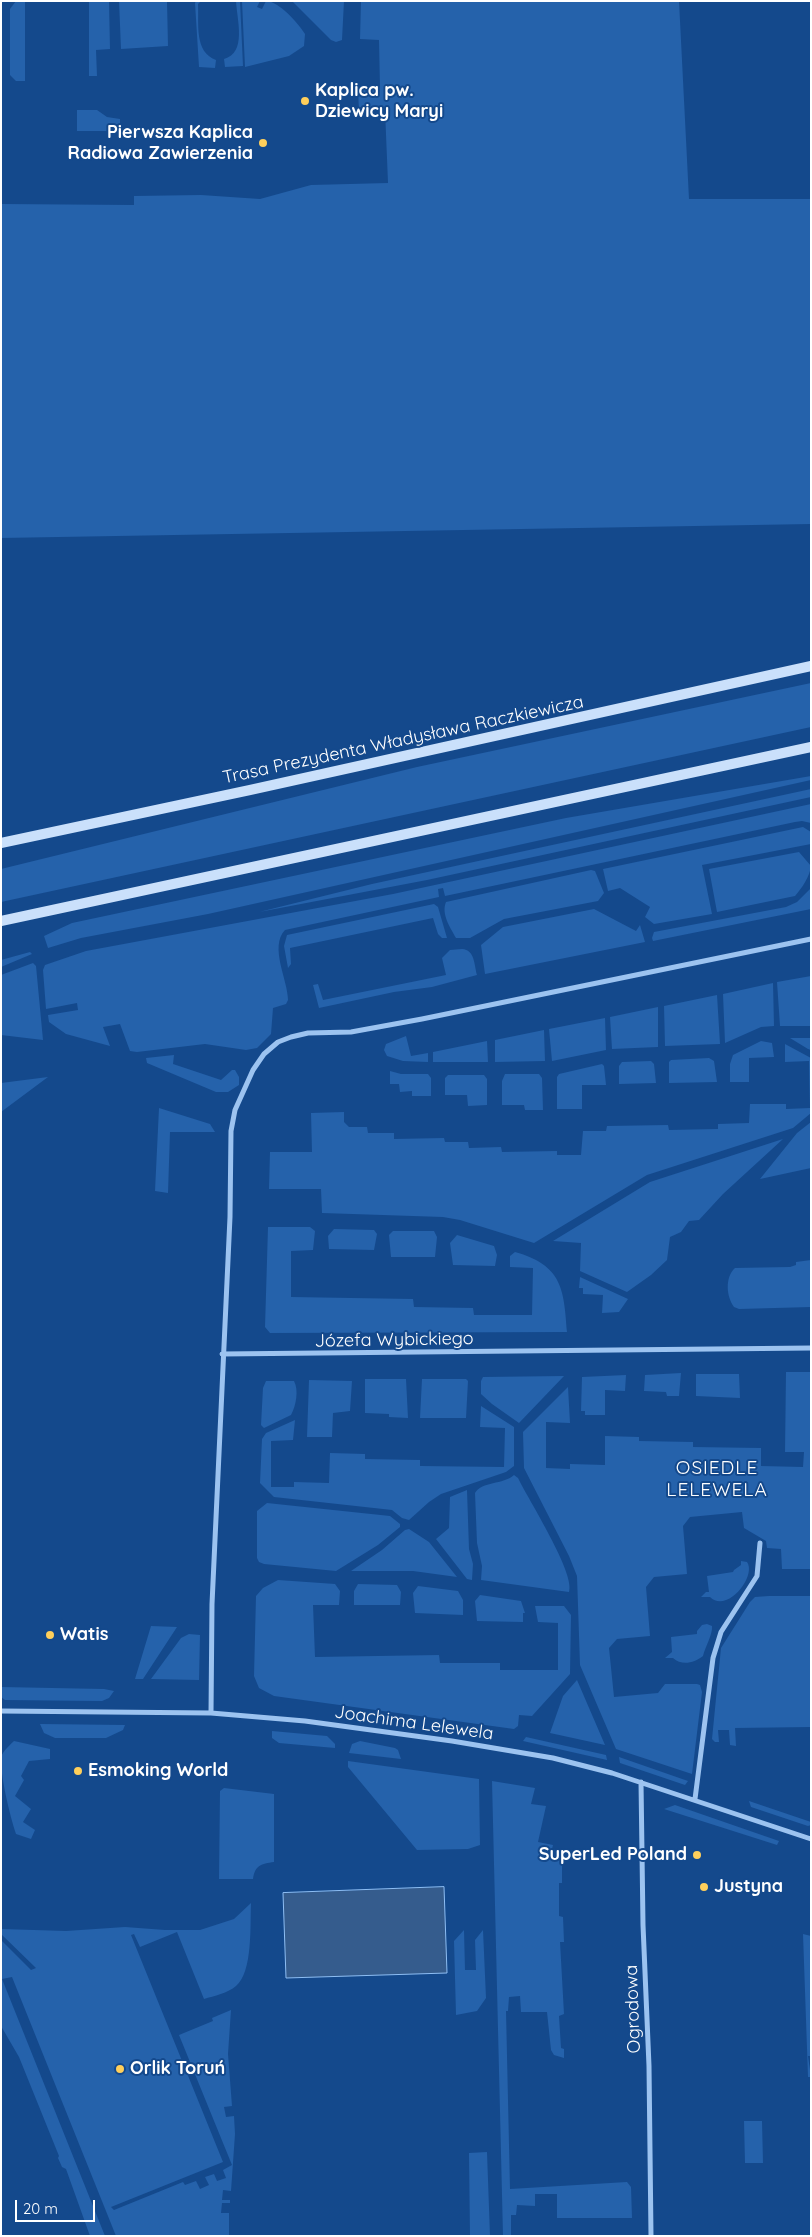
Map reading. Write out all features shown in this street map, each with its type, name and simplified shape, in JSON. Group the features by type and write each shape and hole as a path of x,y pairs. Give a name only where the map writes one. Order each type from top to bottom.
{"main road":[{"name":"Trasa Prezydenta Władysława Raczkiewicza","path":"1,842 250,790 811,666"},
{"path":"1,921 811,747"}],"street":[{"path":"211,1713 212,1604 222,1354 230,1217 231,1130 236,1110 253,1070 264,1054 278,1042 308,1033 351,1032 422,1019 811,939"},
{"name":"Józefa Wybickiego","path":"222,1354 811,1348"},
{"path":"696,1799 713,1658 722,1632 757,1576 760,1543"},
{"name":"Joachima Lelewela","path":"1,1711 211,1713 305,1721 452,1741 553,1758 641,1782 811,1839"},
{"name":"Ogrodowa","path":"641,1782 643,1925 649,2066 651,2236"}],"shaded area":[{"path":"16,1 25,1 25,81 16,81 10,75 10,9"},
{"path":"89,1 109,1 110,49 96,50 97,76 89,76"},
{"path":"119,1 167,1 168,46 121,49"},
{"path":"196,1 201,1 198,4 198,28 201,44 204,51 216,60 215,68 199,67"},
{"path":"236,1 240,1 243,66 225,67 224,59 231,56 236,50 238,43 239,26"},
{"path":"242,1 260,1 257,7 262,9 266,1 277,5 293,19 305,34 304,46 289,56 245,67"},
{"path":"292,1 344,1 342,40 336,42 331,40"},
{"path":"361,1 679,1 689,199 811,199 811,524 1,538 1,204 134,205 134,196 201,195 260,199 311,185 388,183 385,110 359,111 358,89 380,88 379,40 360,39"},
{"path":"77,110 97,110 107,117 120,119 120,131 77,131"},
{"path":"811,683 811,727 1,902 1,869 417,767"},
{"path":"811,776 811,780 208,914 81,938 48,948 44,936 72,923 566,818"},
{"path":"811,789 811,797 427,880 259,912 372,884"},
{"path":"811,804 811,823 795,822 445,896 443,888 438,889 439,897 285,930 279,945 279,954 288,1000 286,1004 273,1008 271,1034 257,1048 246,1050 205,1044 137,1052 130,1051 120,1024 103,1027 110,1046 66,1034 49,1022 48,1015 78,1010 77,1003 46,1009 43,970 45,965 86,951 393,894"},
{"path":"803,827 811,832 811,844 702,865 712,914 654,924 645,917 650,907 620,888 608,891 603,869"},
{"path":"799,852 811,866 805,882 795,896 717,912 709,869"},
{"path":"591,870 595,871 604,893 598,901 504,919 470,938 456,938 447,920 446,902"},
{"path":"811,888 811,909 653,941 652,938 654,932 786,907 797,902"},
{"path":"434,904 438,907 447,938 442,938 438,934 433,918 290,948 291,964 288,968 284,946 287,935"},
{"path":"594,909 636,931 640,925 645,942 485,974 481,945 503,927"},
{"path":"462,949 472,955 477,975 432,987 394,992 319,1008 313,985 318,984 323,1000 446,975 442,958 450,950"},
{"path":"30,952 32,954 1,967 1,960"},
{"path":"33,963 36,966 43,1040 1,1035 1,975"},
{"path":"811,976 811,1026 780,1026 777,982"},
{"path":"773,983 774,1026 761,1027 725,1043 723,994"},
{"path":"717,995 720,1044 665,1046 664,1006"},
{"path":"658,1007 658,1047 612,1049 610,1017"},
{"path":"605,1018 606,1050 552,1061 549,1029"},
{"path":"544,1030 545,1061 495,1062 495,1040"},
{"path":"406,1036 411,1056 428,1053 428,1062 403,1061 387,1056 384,1050 386,1044"},
{"path":"790,1038 811,1038 811,1050 808,1049"},
{"path":"487,1041 488,1062 433,1062 433,1052"},
{"path":"761,1041 772,1043 774,1057 749,1058 749,1082 730,1082 730,1064 733,1055"},
{"path":"785,1044 811,1058 811,1113 793,1128 647,1175 534,1243 460,1220 443,1217 322,1213 321,1189 269,1189 270,1152 312,1152 311,1113 344,1112 344,1122 349,1127 367,1127 368,1133 394,1133 394,1139 444,1138 445,1142 468,1142 469,1148 501,1147 502,1152 557,1151 557,1155 581,1155 583,1131 606,1131 607,1126 668,1125 669,1130 718,1129 718,1124 749,1123 750,1104 786,1104 786,1109 810,1108 809,1061 785,1062"},
{"path":"174,1055 173,1064 221,1080 232,1070 235,1070 239,1077 239,1085 228,1092 216,1092 147,1063 146,1058"},
{"path":"709,1058 714,1061 717,1082 669,1083 669,1062 671,1060"},
{"path":"651,1061 654,1064 656,1083 619,1084 619,1066 622,1062"},
{"path":"602,1064 604,1066 606,1085 582,1085 582,1109 557,1109 557,1077 559,1074"},
{"path":"390,1071 401,1074 428,1074 431,1078 431,1096 412,1096 412,1091 400,1092 399,1084 390,1084"},
{"path":"505,1074 539,1074 542,1078 543,1110 525,1110 524,1105 502,1105 502,1081"},
{"path":"448,1075 484,1075 487,1079 487,1105 468,1106 467,1095 445,1095 445,1078"},
{"path":"48,1077 1,1112 1,1083"},
{"path":"159,1108 210,1124 215,1132 170,1132 168,1193 155,1191"},
{"path":"811,1122 811,1168 760,1179 797,1133"},
{"path":"783,1139 723,1194 699,1220 689,1221 681,1232 670,1237 667,1260 651,1275 627,1292 580,1271 581,1243 553,1241 650,1182"},
{"path":"268,1227 310,1227 315,1231 313,1250 291,1251 291,1297 413,1299 414,1307 473,1308 474,1315 532,1315 533,1268 510,1267 510,1256 515,1252 531,1257 543,1264 558,1281 562,1291 567,1332 270,1333 265,1327"},
{"path":"334,1229 374,1230 377,1234 374,1250 329,1249 328,1236"},
{"path":"393,1231 434,1231 437,1237 435,1257 391,1257 389,1235"},
{"path":"457,1235 494,1246 497,1255 495,1266 453,1265 450,1243"},
{"path":"811,1260 811,1307 739,1309 731,1303 728,1281 735,1268 790,1267 796,1265 796,1262"},
{"path":"580,1277 628,1299 619,1312 602,1313 603,1295 583,1294 583,1288 579,1288"},
{"path":"786,1372 811,1372 811,1569 782,1569 781,1549 767,1548 766,1541 744,1528 742,1512 690,1517 683,1526 687,1574 654,1577 646,1587 650,1636 617,1639 609,1648 614,1697 658,1693 665,1684 700,1685 702,1692 692,1774 616,1749 580,1665 577,1576 569,1556 524,1468 523,1432 568,1387 570,1423 546,1422 546,1468 570,1469 570,1464 605,1465 605,1436 639,1437 639,1441 693,1442 693,1447 761,1448 761,1466 803,1467 804,1452 785,1452"},
{"path":"681,1373 679,1396 667,1396 666,1392 644,1391 645,1375"},
{"path":"696,1374 739,1374 740,1398 696,1396"},
{"path":"626,1375 625,1391 605,1390 605,1415 585,1415 585,1411 581,1411 582,1377"},
{"path":"564,1376 519,1423 481,1394 481,1381 483,1377"},
{"path":"365,1379 406,1379 408,1418 389,1417 389,1414 365,1413"},
{"path":"422,1379 466,1379 468,1381 466,1418 420,1418"},
{"path":"309,1380 352,1381 350,1411 333,1413 332,1437 307,1437"},
{"path":"266,1381 294,1381 297,1393 291,1415 264,1428 261,1425 263,1388"},
{"path":"481,1406 514,1427 514,1466 506,1472 441,1494 409,1520 402,1518 392,1510 274,1497 260,1483 262,1439 266,1433 295,1420 293,1440 271,1441 271,1487 294,1487 294,1482 329,1483 330,1453 365,1454 365,1459 420,1460 420,1466 504,1467 505,1428 480,1427"},
{"path":"514,1475 518,1478 559,1554 569,1583 569,1592 481,1580 482,1566 477,1543 475,1493 482,1487"},
{"path":"467,1490 469,1549 473,1564 472,1580 467,1579 436,1539 449,1528 450,1497"},
{"path":"267,1503 390,1516 400,1524 400,1527 378,1545 336,1571 264,1564 259,1562 257,1558 257,1511"},
{"path":"409,1529 429,1542 457,1577 413,1571 351,1571 382,1550 405,1530"},
{"path":"741,1561 747,1562 749,1568 748,1576 739,1591 724,1601 717,1601 710,1597 701,1597 706,1592 709,1592 707,1576 733,1572 741,1565"},
{"path":"278,1580 335,1584 340,1591 339,1605 313,1605 315,1657 439,1655 440,1663 500,1663 500,1670 558,1670 558,1623 538,1622 535,1606 564,1606 571,1615 570,1674 532,1716 519,1715 518,1726 514,1729 274,1696 259,1688 254,1676 256,1596 263,1588"},
{"path":"358,1584 397,1585 401,1592 400,1605 354,1605 354,1591"},
{"path":"418,1586 458,1591 463,1600 463,1615 415,1613 413,1593"},
{"path":"480,1595 521,1601 525,1613 523,1613 523,1622 477,1621 475,1601"},
{"path":"811,1596 811,1727 735,1728 736,1746 730,1745 729,1730 718,1730 719,1742 715,1742 712,1739 721,1648 750,1602 755,1597"},
{"path":"702,1625 712,1626 712,1629 703,1656 688,1663 680,1662 673,1658 665,1658 672,1652 671,1637 697,1634"},
{"path":"151,1626 177,1627 143,1679 135,1679"},
{"path":"189,1634 200,1635 199,1680 151,1679 181,1638"},
{"path":"577,1680 605,1745 550,1733 563,1696"},
{"path":"1,1687 104,1689 114,1691 109,1698 102,1701 5,1700 1,1697"},
{"path":"40,1724 125,1725 123,1730 106,1738 55,1738 44,1733"},
{"path":"272,1731 327,1736 335,1744 335,1748 279,1743 272,1738"},
{"path":"526,1737 606,1755 607,1760 523,1741"},
{"path":"14,1741 50,1749 50,1759 29,1761 21,1776 24,1780 15,1796 31,1809 23,1822 35,1830 31,1839 16,1834 4,1785 1,1757"},
{"path":"360,1741 395,1748 398,1750 401,1759 349,1753 352,1744"},
{"path":"619,1757 688,1781 685,1785 620,1763"},
{"path":"348,1761 479,1779 480,1845 468,1849 417,1850 348,1767"},
{"path":"492,1781 535,1788 531,1804 546,1806 538,1842 553,1845 552,1849 558,1851 559,1856 562,1857 562,1883 559,1883 559,1916 563,1917 564,1942 560,1942 564,2014 559,2016 561,2048 564,2049 564,2058 554,2055 551,2050 547,2012 521,2012 520,1996 509,1997 508,2011 506,2011 510,2189 627,2182 631,2187 632,2218 557,2218 557,2194 535,2194 535,2206 517,2205 516,2215 511,2215 511,2236 503,2236"},
{"path":"224,1788 274,1794 274,1862 259,1866 255,1871 253,1879 219,1879 220,1791"},
{"path":"749,1801 811,1822 811,1825 808,1826 751,1807"},
{"path":"675,1805 779,1841 777,1845 664,1809"},
{"path":"444,1887 447,1973 286,1978 283,1893"},
{"path":"251,1903 250,1947 241,1979 229,1991 204,1999 177,1932 140,1947 134,1934 131,1935 223,2162 111,2207 114,2210 183,2182 185,2185 196,2181 200,2189 209,2185 205,2177 214,2174 217,2181 226,2178 223,2170 232,2165 179,2035 213,2021 212,2018 231,2010 228,2054 232,2106 224,2107 226,2117 234,2116 235,2134 231,2191 223,2190 222,2200 230,2200 230,2203 222,2203 221,2213 229,2213 229,2236 116,2236 12,1977 2,1979 105,2236 90,2236 66,2169 62,2167 58,2158 59,2156 19,2057 1,2026 1,1940 31,1970 36,1968 1,1934 1,1929 66,1931 125,1927 200,1930 234,1919"},
{"path":"464,1930 465,1970 476,1970 475,1940 483,1930 486,1998 477,2011 456,2015 454,1941"},
{"path":"803,1934 811,1936 811,2056 808,2056 811,2077 808,2077"},
{"path":"744,2121 762,2121 763,2163 745,2163"},
{"path":"487,2152 490,2236 470,2236 469,2153"}],"place":[{"name":"Kaplica pw. Dziewicy Maryi","path":"305,101"},
{"name":"Pierwsza Kaplica Radiowa Zawierzenia","path":"263,143"},
{"name":"Watis","path":"50,1635"},
{"name":"Esmoking World","path":"78,1771"},
{"name":"SuperLed Poland","path":"697,1855"},
{"name":"Justyna","path":"704,1887"},
{"name":"Orlik Toruń","path":"120,2069"}],"district":[{"name":"OSIEDLE LELEWELA","path":"717,1479"}]}
